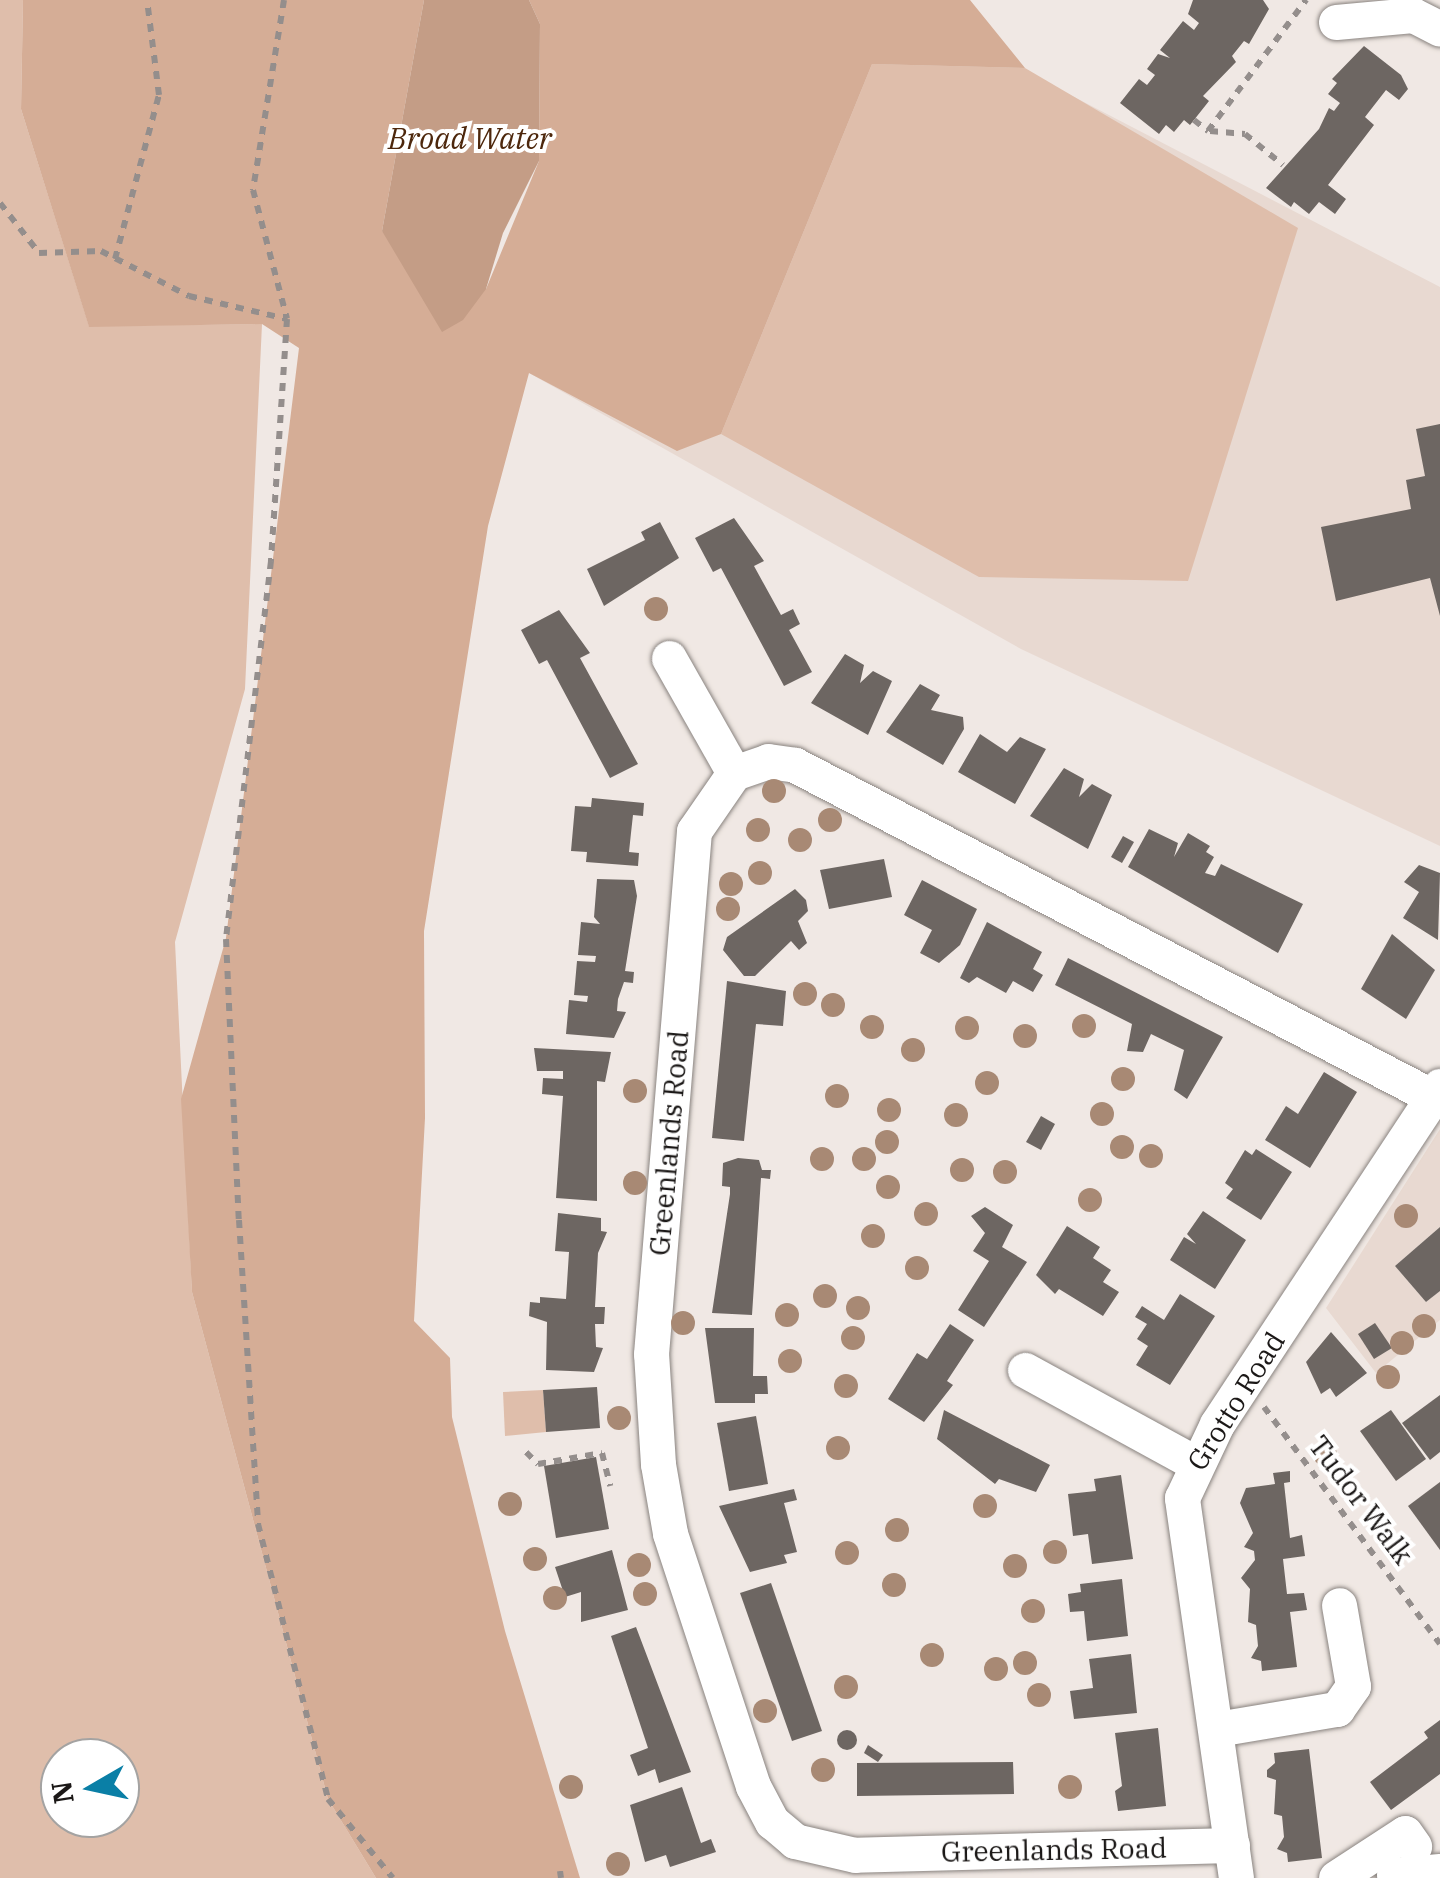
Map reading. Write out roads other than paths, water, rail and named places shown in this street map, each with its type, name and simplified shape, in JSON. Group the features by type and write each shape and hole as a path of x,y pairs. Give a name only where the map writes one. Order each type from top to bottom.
{"street":[{"path":"1336,22 1413,15 1440,29"},
{"path":"670,658 734,772 768,761 816,773 1436,1091"},
{"name":"Greenlands Road","path":"734,772 694,831 651,1354 670,1532 753,1786 772,1822 795,1841 824,1851 1234,1862"},
{"name":"Grotto Road","path":"1234,1862 1217,1729 1182,1517 1193,1462 1436,1091"},
{"path":"1025,1370 1193,1462"},
{"path":"1217,1729 1337,1709 1354,1686 1339,1604"},
{"path":"1336,1878 1405,1834 1414,1846"},
{"path":"1394,1875 1440,1870"}],"water":[{"name":"Broad Water","path":"424,0 529,0 540,24 539,161 503,233 486,289 463,320 442,332 382,231"}]}
